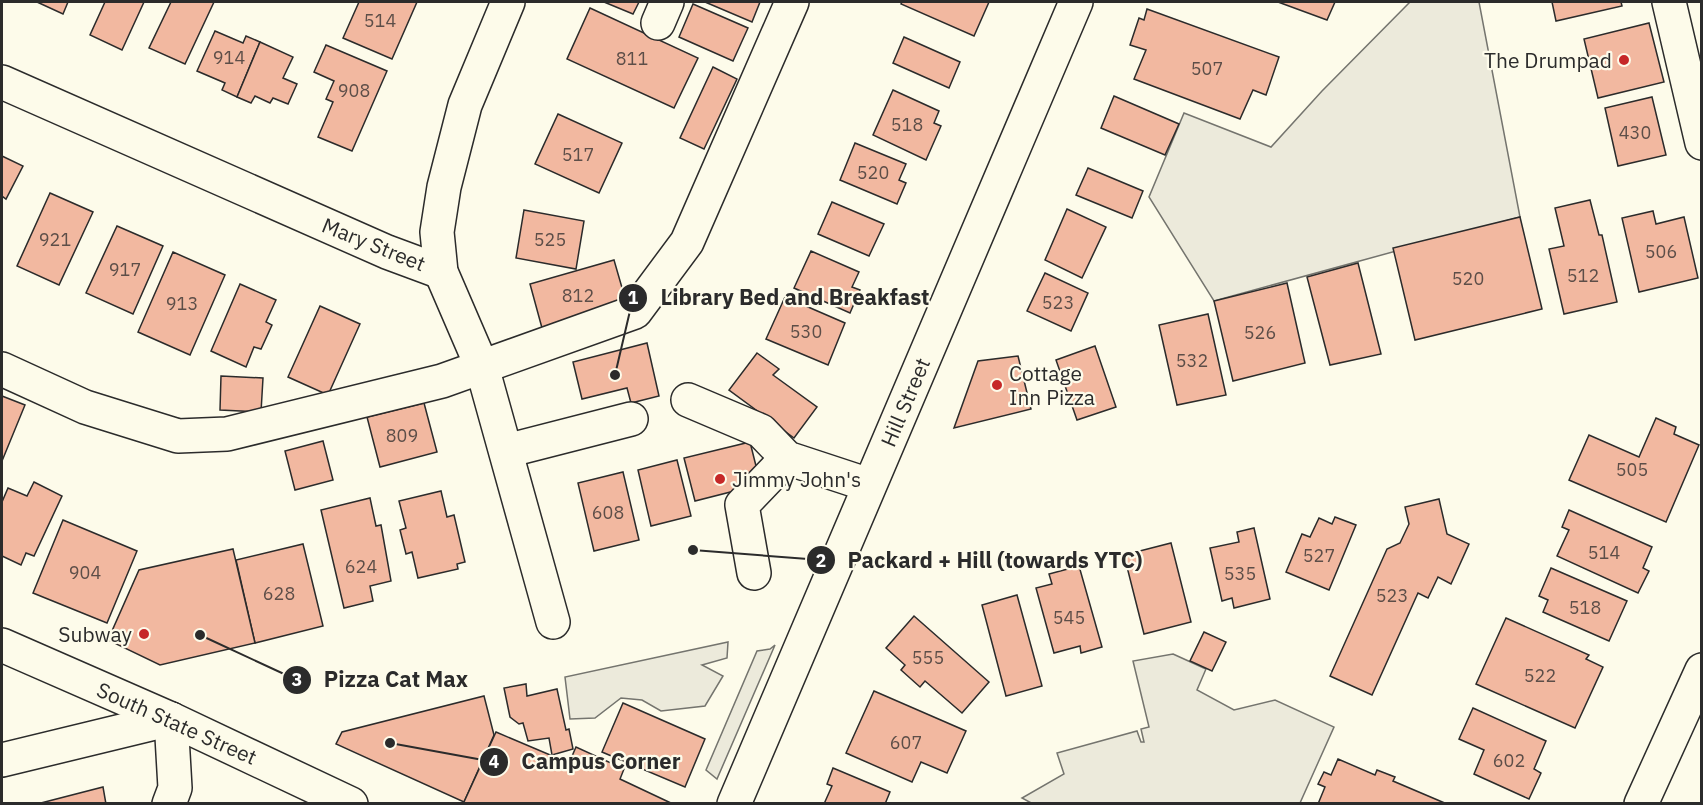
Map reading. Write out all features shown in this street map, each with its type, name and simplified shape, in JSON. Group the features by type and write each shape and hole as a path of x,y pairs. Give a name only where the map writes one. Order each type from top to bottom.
{"street":[{"path":"441,272 437,232 444,187 465,105 508,2"},
{"path":"2,369 85,407 178,436 227,434 442,381 635,312 687,242 792,2"},
{"name":"Hill Street","path":"734,804 1076,2"},
{"path":"1669,2 1701,143"},
{"name":"Mary Street","path":"2,82 376,247 441,272 482,367 553,622"},
{"path":"688,400 761,431 788,458 869,485"},
{"path":"506,451 631,419"},
{"path":"754,573 742,505 788,458"},
{"name":"South State Street","path":"2,645 171,719 351,804"},
{"path":"1641,804 1701,670"},
{"path":"2,760 171,719 176,788 169,804"}],"shaded area":[{"path":"1410,2 1479,2 1520,217 1214,301 1149,197 1184,113 1271,147 1322,91"},
{"path":"728,642 727,658 702,665 723,676 705,706 661,711 642,700 621,698 595,718 570,719 565,677"},
{"path":"775,645 717,779 706,770 757,651 770,649"},
{"path":"1173,654 1206,669 1197,690 1234,710 1275,700 1334,727 1300,803 1033,804 1022,798 1064,774 1057,753 1137,731 1141,742 1144,742 1141,729 1149,727 1133,661"}],"building":[{"path":"37,2 68,2 63,14"},
{"path":"105,2 144,2 122,50 90,35"},
{"path":"171,2 214,2 185,64 149,48"},
{"path":"359,2 417,2 392,59 343,38"},
{"path":"604,2 639,2 633,14"},
{"path":"705,2 760,2 752,22"},
{"path":"902,2 989,2 974,36 901,4"},
{"path":"1278,2 1335,2 1327,20"},
{"path":"1552,2 1621,2 1622,6 1556,21"},
{"path":"693,4 748,28 733,61 679,37"},
{"path":"590,8 698,58 674,108 567,59"},
{"path":"1147,9 1279,57 1266,95 1253,90 1240,119 1134,79 1146,50 1130,45 1139,18 1144,20"},
{"name":"The Drumpad","path":"1649,23 1664,82 1598,98 1584,39"},
{"path":"215,31 243,43 246,36 260,42 237,97 222,90 225,83 197,71"},
{"path":"904,37 960,62 949,88 893,63"},
{"path":"260,42 293,57 283,78 297,84 288,104 273,98 270,103 255,96 251,103 237,97"},
{"path":"326,45 387,71 352,151 318,137 333,102 326,99 334,81 314,72"},
{"path":"713,67 737,79 704,149 680,138"},
{"path":"893,90 939,111 934,123 941,126 926,160 873,135"},
{"path":"1114,96 1179,124 1165,155 1101,128"},
{"path":"1652,97 1666,155 1618,166 1605,108"},
{"path":"558,114 622,143 599,193 535,164"},
{"path":"855,143 906,164 899,180 906,183 897,204 840,180"},
{"path":"2,156 23,166 6,199 2,196"},
{"path":"1088,168 1143,191 1132,218 1076,195"},
{"path":"50,193 93,212 59,285 17,266"},
{"path":"1590,200 1599,235 1602,235 1617,302 1564,314 1549,249 1564,246 1555,208"},
{"path":"832,202 884,224 869,256 818,234"},
{"path":"1067,209 1106,227 1082,278 1045,260"},
{"path":"524,210 584,221 576,269 516,258"},
{"path":"1653,211 1656,224 1684,217 1698,278 1639,292 1622,218"},
{"path":"1520,217 1542,309 1415,340 1393,248"},
{"path":"117,226 163,246 133,314 86,293"},
{"path":"811,251 859,272 852,287 860,290 850,313 794,288"},
{"path":"173,252 225,275 190,355 138,332"},
{"path":"614,260 627,305 542,328 530,284"},
{"path":"1358,263 1381,354 1330,365 1307,277"},
{"path":"1045,273 1088,293 1071,331 1027,311"},
{"path":"1287,283 1305,363 1233,381 1214,301"},
{"path":"240,284 276,300 266,322 272,325 261,349 254,347 246,367 211,351"},
{"path":"785,297 845,323 828,365 766,339"},
{"path":"320,306 360,324 328,395 288,377"},
{"path":"1208,314 1226,395 1177,405 1159,325"},
{"path":"647,343 659,396 631,403 627,388 582,399 573,362"},
{"path":"1095,346 1116,407 1077,420 1056,360"},
{"path":"757,353 779,369 773,375 817,407 794,438 729,390"},
{"name":"Cottage Inn Pizza","path":"1018,356 1031,409 954,428 978,361"},
{"path":"221,376 263,378 261,412 220,410"},
{"path":"2,396 25,405 2,461"},
{"path":"424,403 437,452 380,467 367,417"},
{"path":"1656,418 1676,427 1674,434 1699,445 1666,522 1569,480 1589,435 1639,457"},
{"path":"323,441 333,480 295,490 285,451"},
{"name":"Jimmy John's","path":"750,442 757,470 746,488 695,501 684,458"},
{"path":"677,460 691,516 651,526 638,470"},
{"path":"623,472 639,540 594,551 578,483"},
{"path":"34,482 62,496 34,556 26,553 21,565 2,556 2,502 8,488 27,496"},
{"path":"441,491 447,517 454,515 465,562 457,564 458,569 418,578 412,552 406,554 400,530 406,528 399,501"},
{"path":"370,498 376,526 381,525 391,581 370,586 373,601 344,608 321,510"},
{"path":"1439,499 1447,534 1469,544 1451,584 1438,577 1428,598 1418,593 1372,695 1330,676 1387,549 1400,543 1409,524 1405,507"},
{"path":"1569,510 1652,547 1643,568 1649,571 1638,593 1557,556 1569,530 1562,527"},
{"path":"1335,517 1356,525 1329,590 1286,572 1302,534 1310,537 1319,518 1332,524"},
{"path":"63,520 137,551 107,623 33,593"},
{"path":"1254,528 1270,599 1234,608 1232,598 1222,601 1210,548 1239,542 1237,532"},
{"path":"1171,543 1191,622 1144,634 1124,555"},
{"path":"303,544 323,626 255,643 236,560"},
{"path":"233,549 255,643 160,665 108,640 139,570"},
{"path":"1079,566 1102,647 1081,653 1080,646 1054,653 1036,588 1052,584 1049,574"},
{"path":"1551,568 1627,601 1609,641 1543,612 1548,600 1539,596"},
{"path":"1017,595 1042,686 1006,696 982,605"},
{"path":"914,616 989,682 962,713 925,681 920,687 901,670 905,665 886,648"},
{"path":"1506,618 1589,655 1586,659 1603,667 1575,728 1476,684"},
{"path":"1204,632 1226,642 1212,671 1190,661"},
{"path":"526,684 527,696 557,689 566,730 569,729 573,749 552,755 549,738 528,741 523,723 519,724 510,717 504,688"},
{"path":"874,691 966,731 947,773 921,762 912,782 846,753"},
{"path":"484,696 494,735 464,802 336,744 342,732"},
{"path":"623,703 705,739 685,787 602,752"},
{"path":"1473,708 1546,741 1534,769 1541,773 1529,799 1474,774 1484,750 1459,739"},
{"path":"496,732 569,763 576,747 624,769 620,779 673,804 467,804 464,802"},
{"path":"1338,759 1375,775 1377,770 1395,777 1393,781 1447,804 1318,804 1325,787 1318,784 1324,772 1331,775"},
{"path":"833,768 890,792 885,804 824,804 832,786 827,784"},
{"path":"103,787 106,804 37,804"}],"place":[{"name":"The Drumpad","path":"1624,60"},
{"name":"Library Bed and Breakfast","path":"615,375"},
{"name":"Cottage Inn Pizza","path":"997,385"},
{"name":"Jimmy John's","path":"720,479"},
{"name":"Packard + Hill (towards YTC)","path":"693,550"},
{"name":"Subway","path":"144,634"},
{"name":"Pizza Cat Max","path":"200,635"},
{"name":"Campus Corner","path":"390,743"}]}
